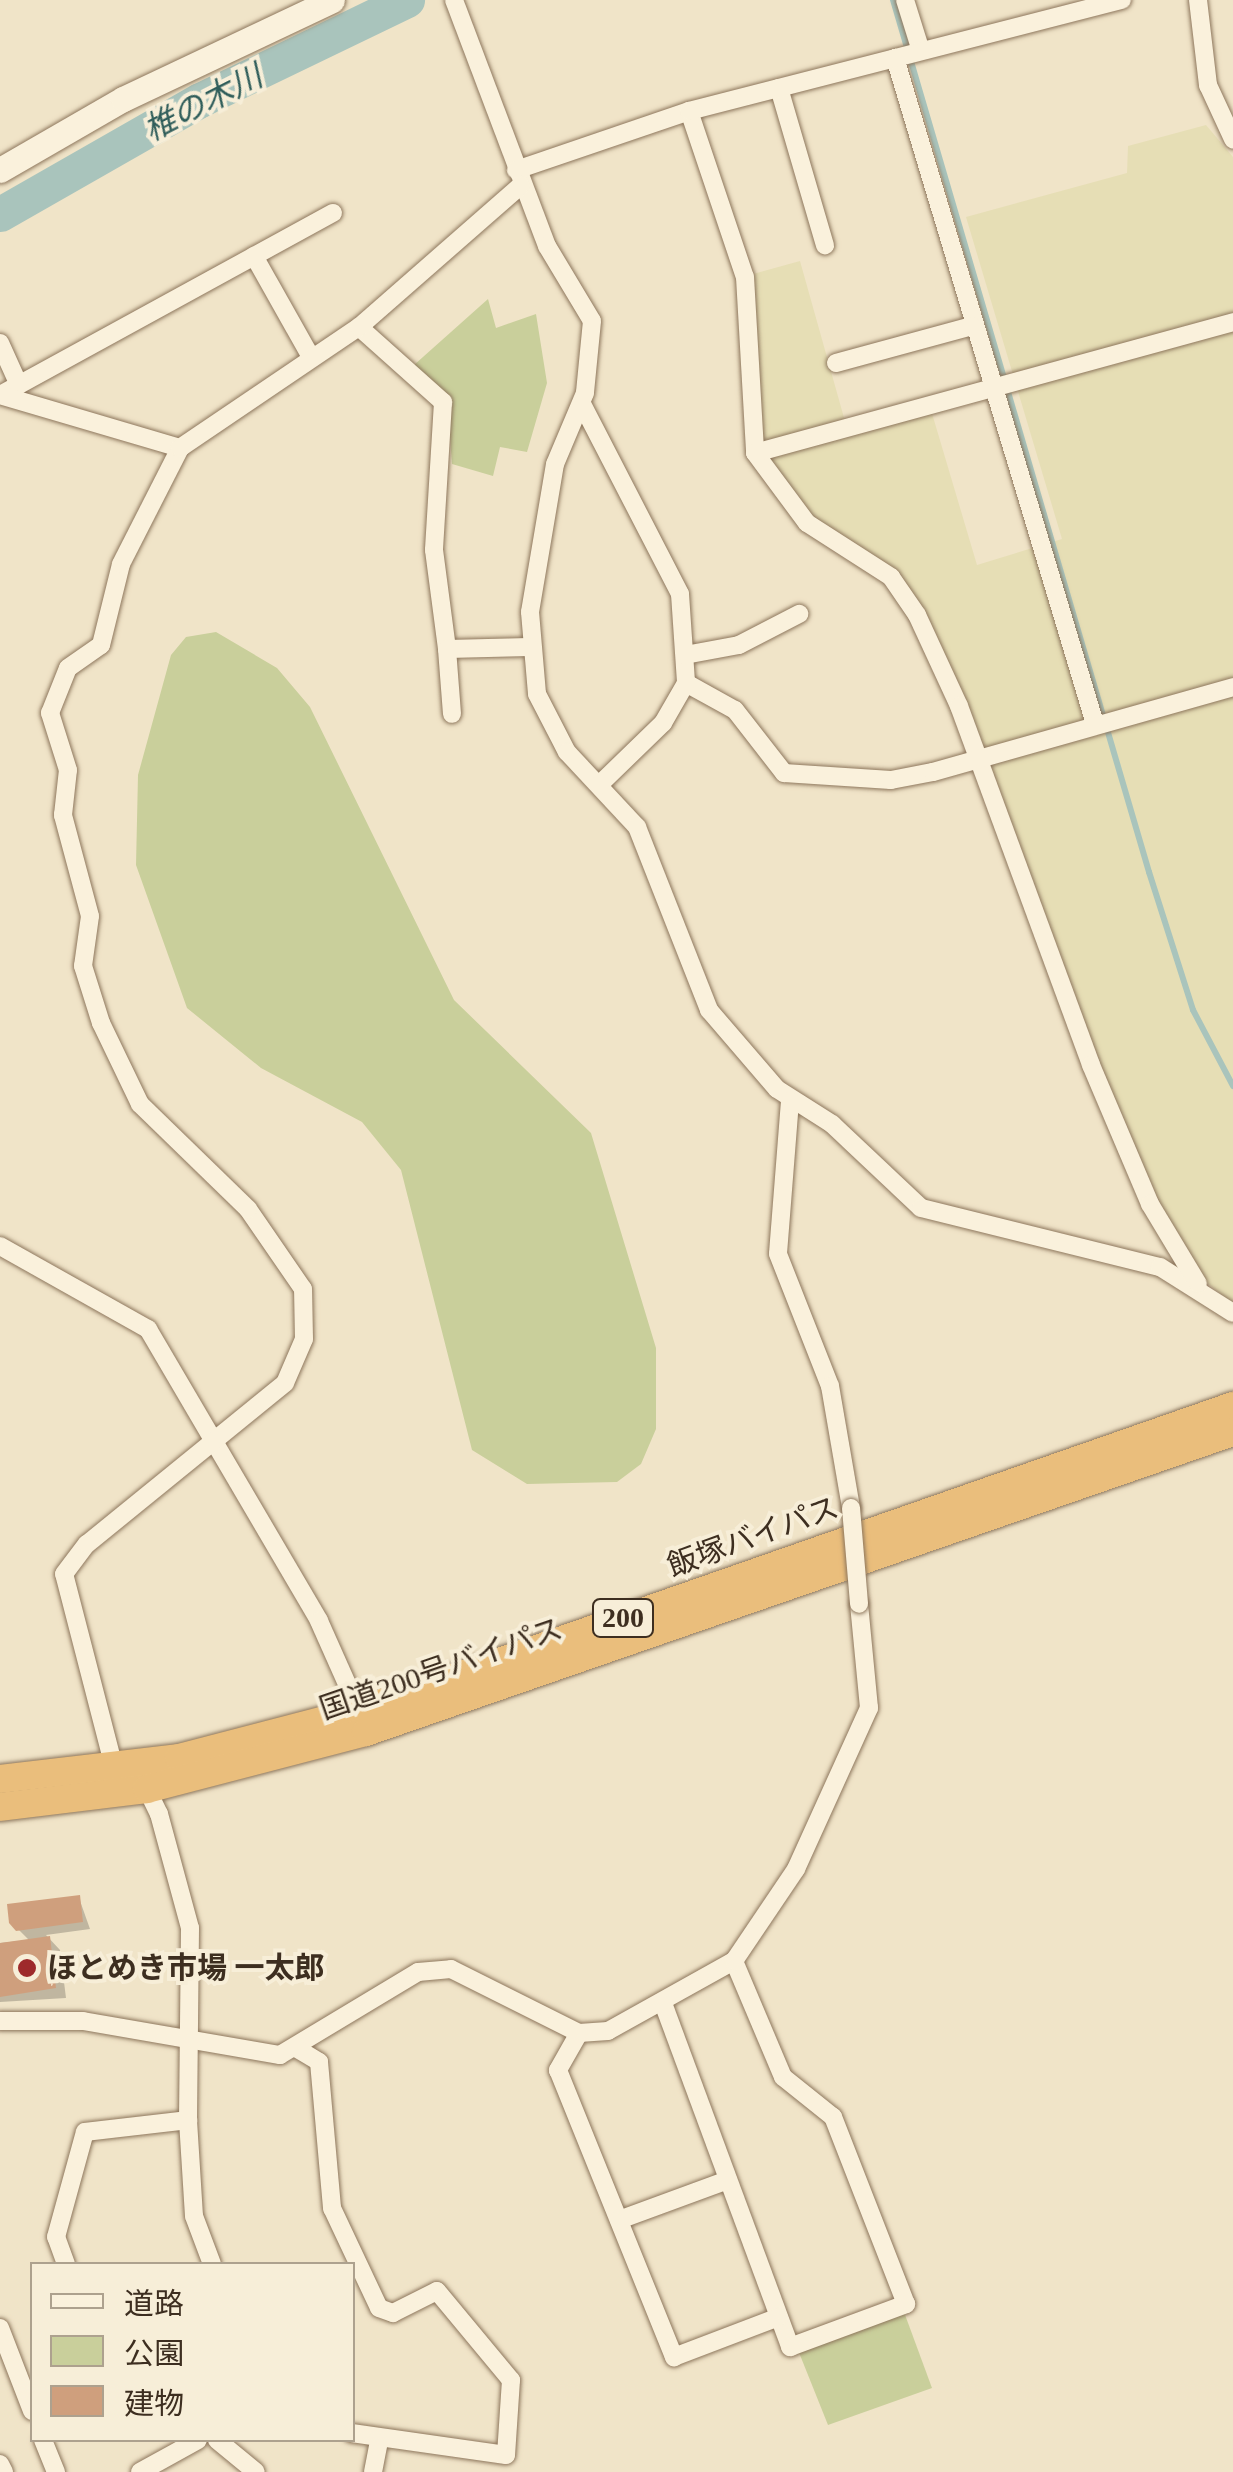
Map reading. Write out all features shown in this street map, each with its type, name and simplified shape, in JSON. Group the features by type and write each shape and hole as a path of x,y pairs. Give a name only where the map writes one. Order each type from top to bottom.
{"highway":[{"name":"飯塚バイパス","path":"0,1779 114,1767 359,1711 1233,1406"},
{"name":"国道200号バイパス","path":"0,1807 147,1788 366,1732 1233,1432"}],"main road":[{"path":"0,170 123,99 332,0"}],"street":[{"path":"454,0 518,178 592,321 582,404 555,464 529,647 544,708 567,752 637,827 710,1010 790,1101 832,1124 921,1208 1198,1284"},
{"path":"905,0 921,51"},
{"path":"211,2262 194,2216 186,2040 190,1928 147,1788 114,1767 64,1574 87,1544 220,1444 296,1360 303,1289 248,1209 140,1104 101,1023 83,966 90,916 63,814 68,770 50,713 68,668 101,645 121,564 180,448 359,327 518,178 690,110 1122,0"},
{"path":"1198,0 1208,85 1233,140"},
{"path":"895,58 990,389 1095,724"},
{"path":"780,88 825,245"},
{"path":"690,110 744,277 755,453 807,523 891,577 960,706 976,760 1142,1187 1198,1284 1233,1313"},
{"path":"8,391 333,213"},
{"path":"254,256 311,357"},
{"path":"755,453 1233,322"},
{"path":"836,363 972,326"},
{"path":"359,327 443,402 434,550 452,714"},
{"path":"0,344 8,391"},
{"path":"8,391 180,448"},
{"path":"582,404 668,566 685,655 686,682 664,723 600,785"},
{"path":"685,655 738,645 799,614"},
{"path":"446,649 529,647"},
{"path":"686,682 735,710 784,773 891,780 976,760 1233,687"},
{"path":"0,2021 83,2021 262,2056 296,2048 418,1972 451,1969 580,2033 608,2031 734,1962 796,1868 869,1708 850,1508 826,1370 778,1254 790,1101"},
{"path":"0,1246 132,1313 220,1444 359,1711"},
{"path":"664,2003 790,2347 906,2304 833,2117 783,2077 734,1962"},
{"path":"580,2033 558,2070 674,2356 779,2317"},
{"path":"296,2048 319,2062 332,2208 379,2308 392,2312 437,2291 511,2380 512,2452 378,2441 355,2434"},
{"path":"65,2262 56,2238 86,2132 188,2120"},
{"path":"619,2220 728,2180"},
{"path":"0,2328 30,2406"},
{"path":"373,2472 378,2441"},
{"path":"45,2442 56,2472"},
{"path":"140,2472 194,2442"},
{"path":"220,2442 256,2472"},
{"path":"0,2464 4,2472"}],"shaded area":[{"path":"1206,125 1233,157 1233,1304 1205,1281 1153,1196 921,611 776,483 755,422 753,274 800,261 848,432 931,410 977,565 1062,539 966,217 1127,173 1128,146"}],"green space":[{"path":"488,299 496,328 536,314 547,383 527,452 500,447 493,476 452,464 447,397 414,365"},
{"path":"216,632 277,668 310,707 454,1000 591,1133 656,1348 656,1429 641,1464 617,1482 527,1484 472,1450 401,1170 362,1122 261,1068 187,1008 136,865 138,775 171,655 186,637"},
{"path":"904,2312 932,2388 828,2425 798,2350"}],"building":[{"name":"ほとめき市場 一太郎","path":"80,1895 83,1922 16,1931 9,1923 7,1904"},
{"name":"ほとめき市場 一太郎","path":"50,1936 56,1988 0,1997 0,1943"}],"waterway":[{"name":"椎の木川","path":"0,214 200,100 407,0"},
{"path":"893,0 1149,872 1193,1010 1233,1086"}],"place":[{"name":"ほとめき市場 一太郎","path":"27,1968"}]}
